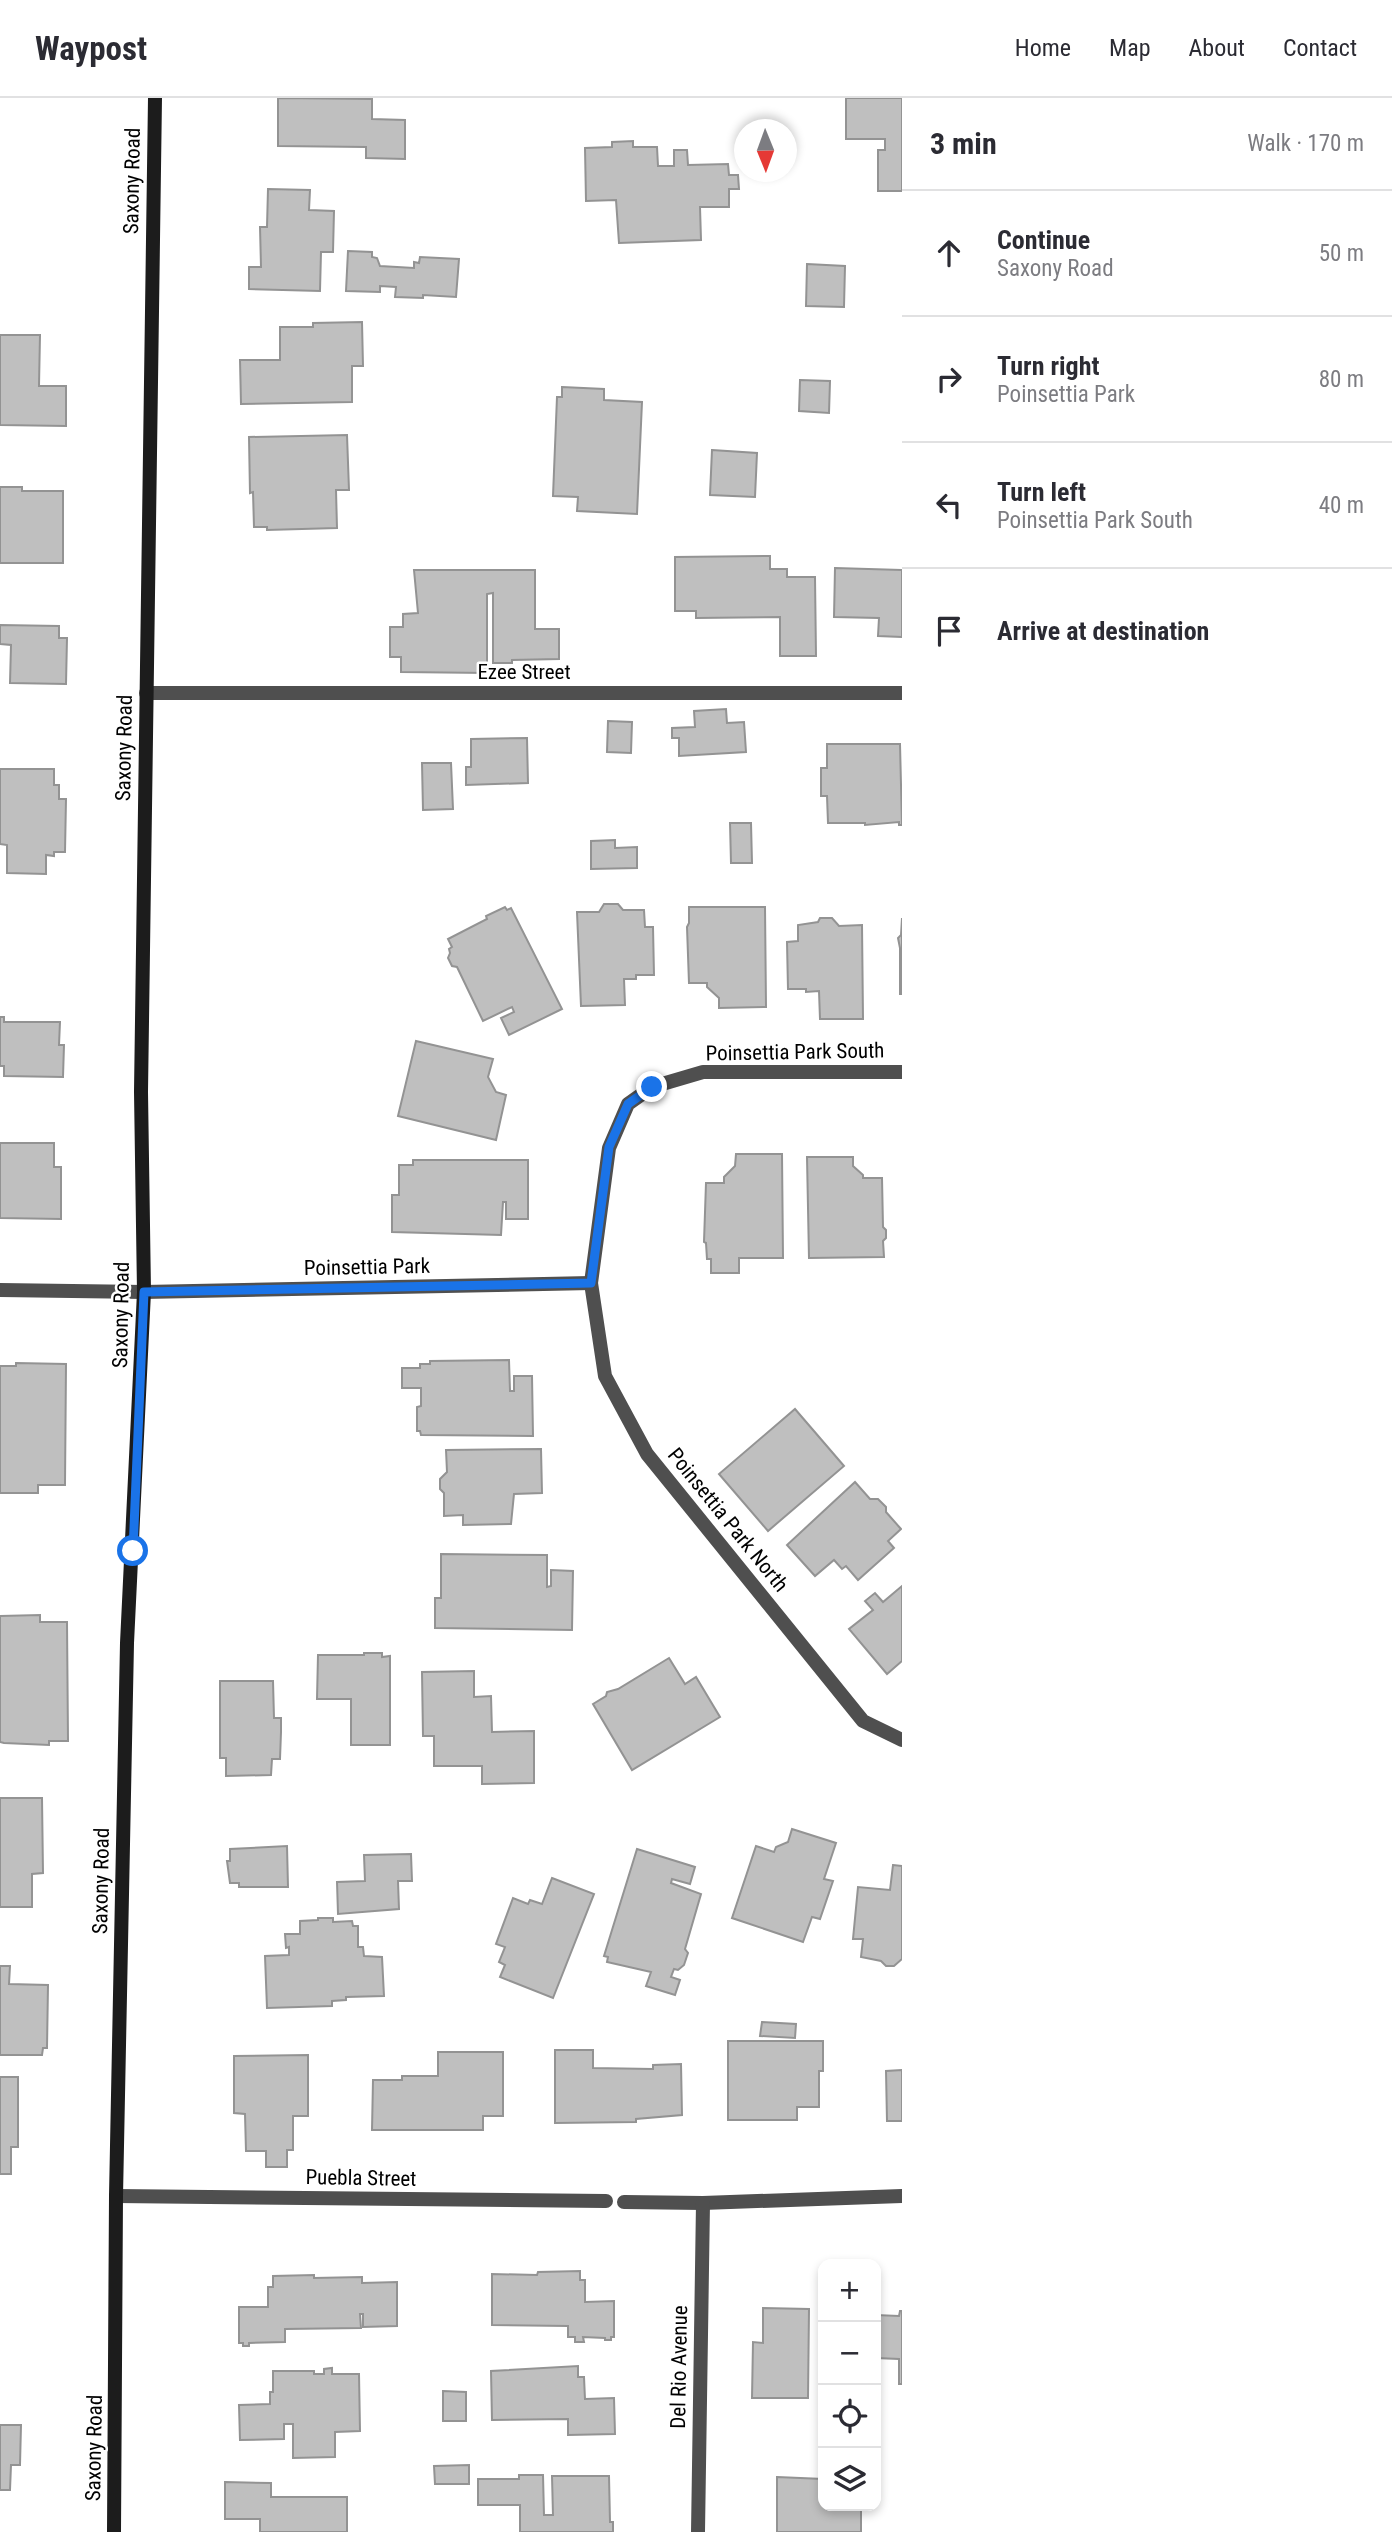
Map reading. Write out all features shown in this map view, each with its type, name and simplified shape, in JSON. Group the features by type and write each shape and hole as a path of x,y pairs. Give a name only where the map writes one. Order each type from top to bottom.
{"street":[{"name":"Saxony Road","path":"114,2532 116,2196 127,1643 144,1292 141,1092 155,98"},
{"name":"Ezee Street","path":"146,693 902,694"},
{"name":"Poinsettia Park South","path":"591,1283 609,1147 628,1104 652,1087 703,1072 902,1072"},
{"name":"Poinsettia Park","path":"0,1290 144,1292 591,1283"},
{"name":"Poinsettia Park North","path":"591,1283 606,1377 647,1454 863,1721 902,1740"},
{"name":"Puebla Street","path":"116,2196 606,2201"},
{"path":"624,2202 703,2203 902,2196"},
{"name":"Del Rio Avenue","path":"698,2532 703,2203"}],"building":[{"path":"278,98 372,99 372,119 405,120 405,159 366,158 366,147 278,146"},
{"path":"846,98 902,98 902,191 878,191 878,150 885,150 885,139 846,139"},
{"path":"633,141 633,147 657,147 658,166 674,166 674,150 687,150 688,165 728,164 729,175 734,175 734,182 738,182 739,189 729,189 729,207 700,207 701,240 619,243 616,200 586,201 585,148 612,147 612,142"},
{"path":"268,189 310,190 309,210 334,211 333,252 321,252 320,291 249,289 249,267 261,267 260,227 267,227"},
{"path":"348,251 372,252 372,257 377,258 380,266 414,268 414,262 419,263 420,257 459,259 456,297 395,297 396,287 380,286 380,292 346,291"},
{"path":"807,264 845,266 844,307 806,306"},
{"path":"362,322 363,366 352,366 352,402 241,404 240,360 280,360 280,327"},
{"path":"0,335 40,335 39,386 66,386 66,426 0,425"},
{"path":"800,380 830,381 829,413 799,411"},
{"path":"562,387 604,389 604,400 642,402 637,514 577,511 578,497 553,496 557,397 562,397"},
{"path":"347,435 349,490 336,490 337,528 267,530 267,527 254,527 253,492 250,493 249,437"},
{"path":"712,450 757,453 755,497 710,495"},
{"path":"0,487 22,487 22,491 63,491 63,563 0,563"},
{"path":"770,556 770,569 787,569 787,577 815,577 816,656 780,656 780,617 696,618 696,611 675,611 675,557"},
{"path":"835,568 902,570 902,637 878,636 879,618 834,617"},
{"path":"414,570 535,570 535,629 559,629 559,659 493,663 493,593 487,594 487,673 401,672 401,657 390,657 390,627 403,627 403,614 418,613"},
{"path":"0,625 59,626 59,638 67,638 66,684 10,683 11,645 0,644"},
{"path":"726,709 727,723 744,722 746,752 679,756 679,738 672,738 672,728 695,727 694,711"},
{"path":"608,721 632,722 631,753 607,752"},
{"path":"527,738 528,783 466,785 466,767 471,767 471,739"},
{"path":"827,744 900,744 902,825 899,825 899,822 865,825 828,823 827,796 821,796 821,768 827,768"},
{"path":"422,763 451,763 453,809 423,810"},
{"path":"0,769 54,769 54,785 59,785 59,799 66,799 65,852 54,852 54,856 46,855 46,874 7,873 7,845 0,844"},
{"path":"730,823 751,823 752,863 731,863"},
{"path":"615,840 615,848 637,847 637,868 591,869 591,841"},
{"path":"604,904 618,904 623,910 644,910 645,927 653,927 654,975 636,975 636,979 624,979 625,1005 581,1006 577,912 599,912"},
{"path":"505,907 507,910 511,908 562,1009 509,1035 501,1018 514,1012 512,1007 483,1021 457,967 452,966 448,958 449,949 452,947 448,939"},
{"path":"689,907 765,907 766,1007 719,1008 719,998 707,987 707,983 689,983"},
{"path":"820,918 832,918 839,926 862,925 863,1019 820,1019 819,991 788,989 787,942 798,941 798,925 818,922"},
{"path":"902,918 900,994 898,938 901,935"},
{"path":"0,1017 4,1017 4,1022 60,1022 59,1045 64,1045 63,1077 4,1076 4,1066 0,1066"},
{"path":"416,1041 493,1059 488,1077 496,1092 506,1095 496,1140 398,1116"},
{"path":"0,1143 54,1143 54,1167 61,1167 61,1219 0,1218"},
{"path":"736,1154 782,1154 783,1258 739,1258 739,1273 711,1273 711,1259 707,1259 704,1242 706,1183 724,1183 724,1177 735,1166"},
{"path":"807,1157 853,1157 853,1166 863,1178 882,1178 883,1227 886,1230 886,1238 883,1241 884,1257 809,1258"},
{"path":"413,1160 528,1160 528,1219 506,1219 506,1202 503,1202 501,1235 392,1232 392,1195 399,1195 399,1165 413,1165"},
{"path":"509,1360 510,1391 514,1391 514,1376 532,1376 533,1436 421,1435 420,1431 417,1431 417,1407 421,1406 421,1388 402,1388 402,1368 420,1368 420,1364 430,1364 430,1361"},
{"path":"16,1363 66,1364 65,1485 38,1485 38,1493 0,1493 0,1366 16,1366"},
{"path":"795,1409 844,1466 768,1531 719,1474"},
{"path":"541,1449 542,1493 514,1494 511,1524 463,1525 463,1515 444,1516 444,1493 440,1489 440,1479 447,1472 446,1450"},
{"path":"855,1482 870,1499 878,1499 886,1507 886,1512 901,1529 888,1541 894,1548 858,1580 846,1566 842,1569 834,1560 815,1576 787,1545"},
{"path":"441,1554 547,1555 547,1587 551,1586 551,1570 573,1571 572,1630 435,1628 435,1598 441,1598"},
{"path":"902,1586 902,1661 887,1674 849,1629 873,1610 865,1601 875,1593 883,1602"},
{"path":"40,1615 40,1622 67,1622 68,1741 49,1741 49,1745 0,1742 0,1616"},
{"path":"364,1653 390,1656 390,1745 351,1745 351,1699 317,1699 318,1655"},
{"path":"669,1658 685,1684 696,1677 720,1717 632,1770 593,1704 606,1696 607,1692 618,1689"},
{"path":"474,1671 474,1697 491,1696 492,1732 534,1731 534,1783 482,1784 482,1766 434,1766 434,1736 423,1736 422,1672"},
{"path":"220,1681 273,1681 274,1718 281,1718 281,1732 280,1759 272,1759 271,1775 226,1776 226,1758 220,1758"},
{"path":"0,1798 42,1798 43,1873 32,1874 32,1907 0,1907"},
{"path":"792,1829 836,1843 824,1879 833,1881 820,1919 812,1917 803,1942 732,1918 756,1846 774,1852 776,1847 788,1842"},
{"path":"287,1846 288,1887 239,1887 239,1883 230,1883 227,1861 230,1861 230,1849"},
{"path":"637,1849 695,1867 690,1884 672,1879 671,1883 701,1894 685,1949 688,1953 684,1965 678,1970 674,1969 671,1977 680,1980 675,1995 646,1986 651,1972 607,1962 608,1957 604,1956"},
{"path":"411,1854 412,1881 398,1881 399,1909 338,1914 337,1882 365,1881 364,1855"},
{"path":"893,1865 902,1866 902,1959 894,1966 886,1966 881,1961 861,1957 863,1939 853,1939 858,1887 890,1890"},
{"path":"552,1878 594,1894 553,1998 500,1977 505,1965 499,1962 505,1947 496,1944 513,1898 528,1904 530,1900 542,1904"},
{"path":"333,1918 333,1922 352,1921 353,1926 358,1926 358,1947 363,1947 364,1956 382,1957 384,1996 346,1997 346,2000 332,2001 332,2006 267,2008 265,1956 289,1955 285,1934 300,1934 300,1921"},
{"path":"0,1966 10,1966 9,1984 48,1985 47,2048 43,2048 42,2055 0,2055"},
{"path":"762,2022 796,2024 795,2038 760,2036"},
{"path":"728,2041 823,2041 823,2071 819,2071 819,2107 797,2107 797,2120 728,2120"},
{"path":"555,2050 593,2050 593,2068 653,2069 653,2065 681,2064 682,2115 636,2119 636,2122 555,2123"},
{"path":"438,2052 503,2052 503,2116 483,2116 483,2130 372,2130 373,2080 402,2080 402,2076 438,2076"},
{"path":"308,2055 308,2116 293,2116 293,2150 287,2150 287,2167 266,2167 266,2151 246,2151 245,2114 234,2113 234,2056"},
{"path":"902,2070 902,2121 887,2121 886,2071"},
{"path":"0,2077 18,2077 18,2147 11,2147 11,2174 0,2174"},
{"path":"580,2271 580,2280 585,2280 585,2302 614,2301 614,2337 611,2337 611,2340 583,2337 584,2342 575,2342 575,2337 568,2337 568,2326 492,2325 492,2274 537,2275 538,2272"},
{"path":"314,2275 314,2278 362,2277 362,2283 397,2282 397,2326 363,2327 363,2314 360,2314 361,2328 285,2329 285,2342 249,2343 249,2346 239,2343 239,2307 268,2307 268,2287 273,2287 273,2276"},
{"path":"763,2308 809,2309 808,2398 752,2398 753,2342 763,2343"},
{"path":"902,2311 902,2384 899,2384 899,2359 881,2358 881,2315 899,2316"},
{"path":"578,2366 578,2377 584,2377 585,2399 614,2398 615,2434 568,2435 568,2419 492,2420 491,2371"},
{"path":"332,2368 332,2374 359,2374 360,2431 335,2432 335,2457 293,2458 293,2424 284,2424 284,2439 240,2440 239,2405 270,2404 273,2371 314,2371 314,2374 324,2374 324,2369"},
{"path":"443,2391 466,2392 466,2421 443,2421"},
{"path":"0,2425 21,2425 20,2465 11,2465 10,2490 0,2490"},
{"path":"469,2465 469,2484 435,2484 434,2466"},
{"path":"519,2475 543,2475 544,2515 553,2515 552,2476 609,2476 610,2522 613,2522 613,2532 520,2532 520,2505 478,2505 478,2479 519,2479"},
{"path":"777,2477 818,2479 818,2511 861,2511 861,2532 777,2532"},
{"path":"225,2482 271,2483 271,2497 347,2497 347,2532 260,2532 260,2519 225,2519"}],"route":[{"path":"133,1551 144,1292 591,1283 609,1147 628,1104 652,1087"}]}
